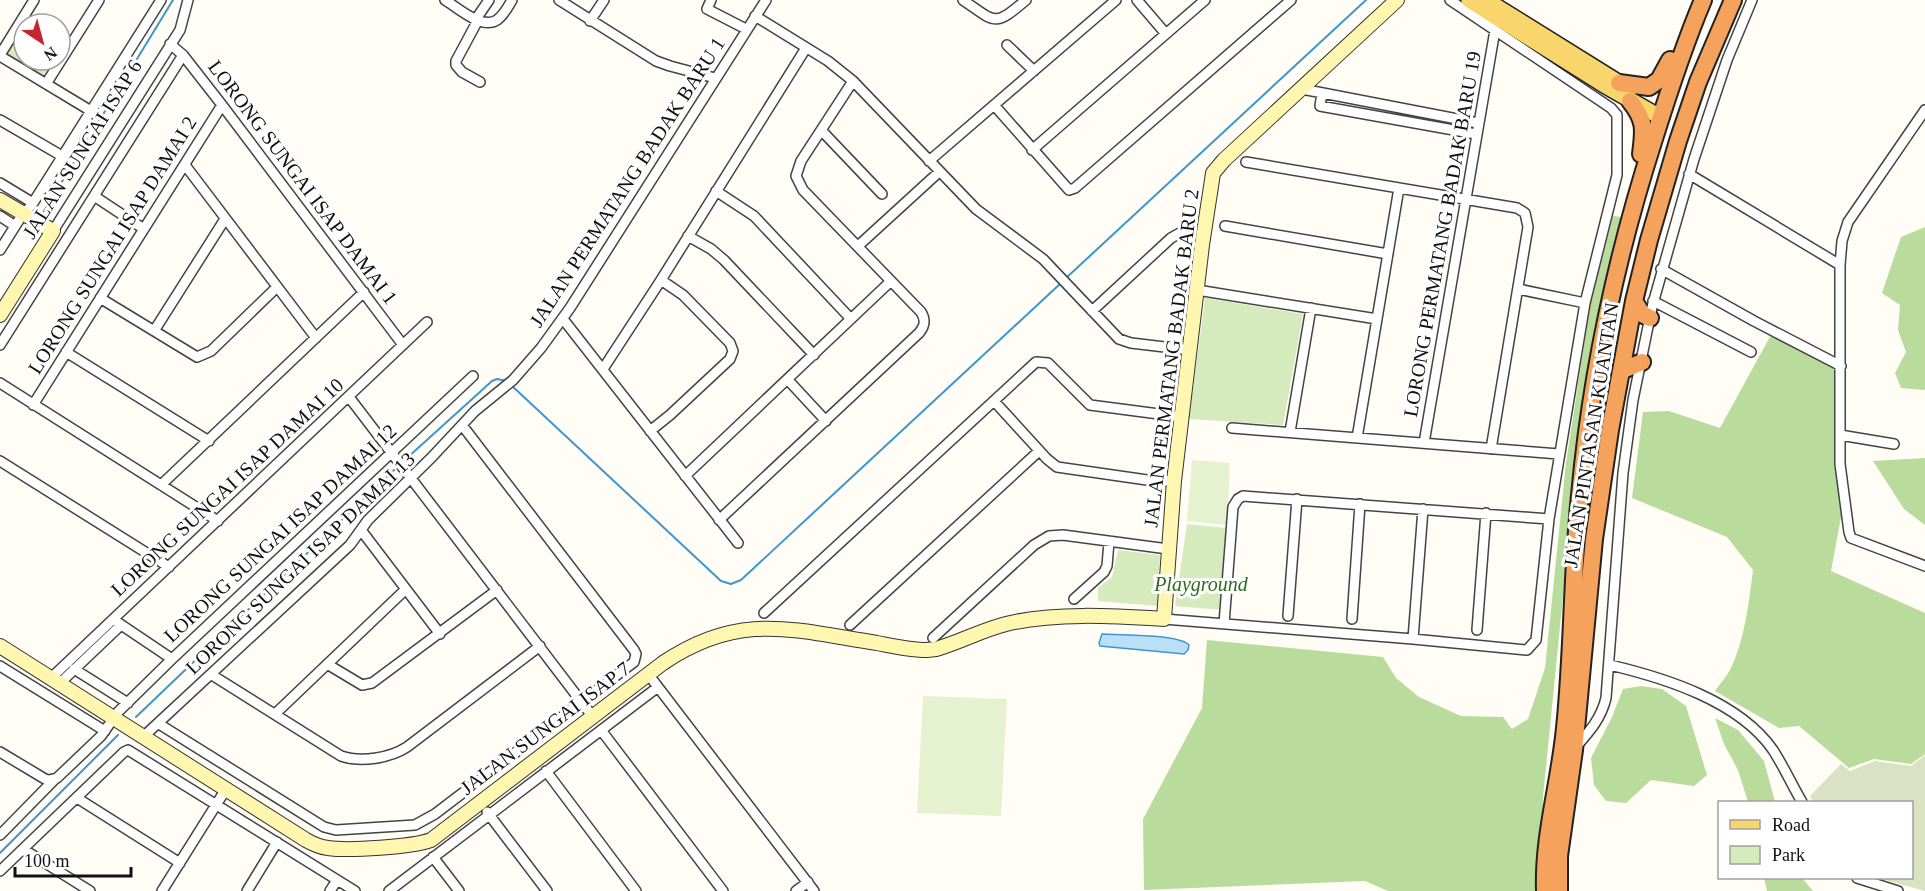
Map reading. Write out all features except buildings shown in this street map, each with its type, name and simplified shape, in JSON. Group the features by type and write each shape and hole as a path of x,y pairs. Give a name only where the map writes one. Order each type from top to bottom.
{"highway":[{"path":"1610,430 1608,399 1618,335 1641,241 1671,136 1664,115 1678,114 1683,107 1712,29 1726,0"},
{"name":"JALAN PINTASAN KUANTAN","path":"1559,891 1560,856 1574,750 1590,574 1610,430 1634,301 1648,240 1678,141 1698,82 1733,0"},
{"path":"1619,82 1649,87 1659,80 1700,6"},
{"name":"JALAN PINTASAN KUANTAN","path":"1545,891 1547,854 1565,729 1579,497 1588,423 1609,301 1636,194 1664,115 1672,80 1700,6"},
{"path":"1672,80 1676,87 1683,89 1692,80"},
{"path":"1630,101 1644,125 1636,194"},
{"path":"1634,301 1642,314 1651,310"},
{"path":"1621,371 1642,362"}],"main road":[{"path":"1469,0 1630,101 1664,115"},
{"path":"1486,0 1619,82 1664,115"}],"street":[{"path":"34,0 0,55 91,111"},
{"path":"46,84 99,0"},
{"path":"0,250 29,209 162,0"},
{"name":"JALAN SUNGAI ISAP 6","path":"0,315 180,30 188,0"},
{"path":"445,0 477,20 488,23 494,22 502,15 512,0"},
{"path":"480,82 462,72 456,65 456,61 489,0"},
{"path":"559,0 656,60 715,78"},
{"path":"590,21 603,0"},
{"path":"711,0 707,9 746,29"},
{"name":"JALAN PERMATANG BADAK BARU 1","path":"506,388 563,319 766,0"},
{"path":"963,0 990,18 998,20 1007,16 1026,0"},
{"path":"929,161 1116,0"},
{"path":"1137,0 1166,34"},
{"path":"1032,150 1205,0"},
{"path":"994,105 1065,188 1069,190 1075,188 1291,0"},
{"name":"JALAN PERMATANG BADAK BARU 2","path":"1164,620 1174,481 1214,173 1224,160 1397,0"},
{"path":"1164,620 1413,639 1516,650 1527,650 1536,640 1549,519 1585,303 1617,175 1616,112 1449,0"},
{"path":"1574,750 1603,712 1610,665 1613,590 1623,473 1651,310 1689,174 1727,60 1752,0"},
{"path":"755,16 853,81 976,209 1043,259 1114,335 1124,342 1190,351"},
{"name":"LORONG PERMATANG BADAK BARU 19","path":"1424,443 1495,30"},
{"name":"LORONG SUNGAI ISAP DAMAI 1","path":"170,44 183,55 222,105 403,345"},
{"path":"1007,45 1034,70"},
{"path":"603,369 806,48"},
{"path":"0,345 183,55"},
{"path":"719,520 919,333 924,325 924,316 921,312 803,190 797,181 798,166 853,81"},
{"path":"1302,89 1478,123"},
{"path":"1322,93 1320,106 1476,134"},
{"name":"LORONG SUNGAI ISAP DAMAI 2","path":"33,405 222,105"},
{"path":"1925,111 1848,222 1842,242 1840,265 1840,464 1849,532 1851,538 1925,566"},
{"path":"0,120 62,156"},
{"path":"821,130 882,194"},
{"path":"1246,162 1517,208 1526,213 1528,227 1491,449"},
{"path":"185,165 316,338"},
{"path":"858,246 939,171"},
{"path":"1689,174 1840,265"},
{"path":"0,183 53,231"},
{"path":"1357,438 1399,188"},
{"path":"716,191 754,216 851,319"},
{"path":"94,196 144,229"},
{"path":"0,200 29,209"},
{"path":"0,216 15,226"},
{"path":"154,331 225,219"},
{"path":"1225,226 1388,254"},
{"path":"1092,311 1172,238 1180,233 1187,233"},
{"path":"688,236 711,249 724,260 814,355"},
{"path":"1661,269 1841,366"},
{"path":"650,431 730,359 734,351 730,343 689,300 661,280"},
{"path":"685,476 891,281"},
{"path":"100,298 192,356 202,356 211,351 277,287"},
{"path":"1518,289 1585,303"},
{"path":"1197,290 1377,319"},
{"path":"161,485 364,292"},
{"path":"1290,432 1311,308"},
{"path":"1651,310 1751,352"},
{"path":"563,319 738,543"},
{"name":"LORONG SUNGAI ISAP DAMAI 10","path":"55,681 117,623 169,567 427,322"},
{"path":"66,351 208,441"},
{"path":"764,613 1036,362 1045,361 1051,365 1090,405 1182,417"},
{"name":"LORONG SUNGAI ISAP DAMAI 12","path":"0,835 105,731 113,718 172,659 473,376"},
{"path":"788,380 826,420"},
{"path":"0,383 218,521"},
{"name":"LORONG SUNGAI ISAP DAMAI 13","path":"143,737 350,545 368,520 462,425 488,399 506,388"},
{"path":"349,397 593,717"},
{"path":"994,401 1052,465 1064,469 1147,480 1174,481"},
{"path":"159,724 329,829 414,825 421,823 634,662 636,654 462,425"},
{"path":"1232,428 1559,454"},
{"path":"1840,435 1894,444"},
{"path":"850,625 1039,451"},
{"path":"0,461 169,567"},
{"path":"1224,624 1233,507 1234,502 1248,495 1549,519"},
{"path":"1288,616 1297,499"},
{"path":"1352,619 1360,504"},
{"path":"1413,639 1423,509"},
{"path":"1476,630 1486,513"},
{"path":"361,530 440,634"},
{"path":"933,638 1041,540 1048,537 1063,535 1168,549"},
{"path":"1074,599 1104,572 1107,566 1109,542"},
{"path":"275,714 406,589"},
{"path":"327,664 357,682 367,685 377,681 497,590"},
{"name":"JALAN SUNGAI ISAP 7","path":"0,646 306,840 328,848 409,845 424,843 436,837 648,674 690,646 731,631 783,628 927,650 1018,622 1096,616 1164,620"},
{"path":"55,681 74,669 117,623 172,659"},
{"path":"212,675 341,756 354,759 394,755 540,646"},
{"path":"1610,665 1657,679 1724,705 1743,719 1772,750 1801,801"},
{"path":"0,666 105,731"},
{"path":"74,669 128,703"},
{"path":"648,674 814,891"},
{"path":"388,891 658,687"},
{"path":"601,730 723,891"},
{"path":"0,871 128,750 355,891"},
{"path":"0,752 45,779 54,780"},
{"path":"546,771 636,891"},
{"path":"162,891 226,789"},
{"path":"77,798 180,863"},
{"path":"480,803 547,891"},
{"path":"247,891 277,842"},
{"path":"23,849 90,891"},
{"path":"434,857 459,891"},
{"path":"1860,879 1898,891"},
{"path":"330,891 337,880"},
{"path":"796,891 808,882"}],"green space":[{"path":"12,38 12,61 2,55"},
{"path":"30,72 51,72 45,81"},
{"path":"1613,216 1622,217 1607,274 1581,427 1543,797 1540,891 1388,891 1365,881 1144,890 1143,819 1202,708 1207,640 1383,657 1396,678 1419,697 1461,716 1503,717 1512,729 1528,719 1545,668 1566,463 1590,306"},
{"path":"1925,227 1925,390 1901,388 1895,373 1906,352 1898,330 1900,305 1882,293 1901,237"},
{"path":"1205,298 1303,314 1283,425 1189,419"},
{"path":"1772,333 1837,369 1845,496 1831,571 1925,613 1925,754 1911,764 1874,759 1849,768 1799,726 1779,728 1715,691 1731,668 1740,645 1753,570 1727,537 1632,498 1643,412 1669,411 1720,428"},
{"path":"1925,458 1925,525 1904,509 1873,461"},
{"path":"1192,460 1230,463 1227,525 1187,521"},
{"name":"Playground","path":"1187,524 1226,528 1223,610 1175,606"},
{"name":"Playground","path":"1118,550 1160,555 1158,606 1098,601 1098,588 1112,577"},
{"path":"1641,686 1662,689 1686,706 1707,775 1694,786 1651,780 1626,803 1606,801 1594,785 1591,758 1612,717 1623,689"},
{"path":"923,696 1007,699 1001,816 917,813"},
{"path":"1715,718 1738,730 1764,761 1775,801 1748,801 1738,770 1724,744"},
{"path":"1925,755 1925,891 1882,879 1913,879 1913,801 1812,801 1810,796 1841,764 1850,771 1875,761 1911,766"},
{"path":"1764,879 1803,879 1813,891 1767,891"}],"water":[{"path":"1102,634 1161,637 1183,641 1189,645 1184,654 1100,646"}],"waterway":[{"path":"41,216 173,0"},
{"path":"1065,279 1366,0"},
{"path":"511,385 721,581 731,584 741,580 1061,283"},
{"path":"407,458 492,381 497,379 507,381"},
{"path":"136,717 394,470"},
{"path":"0,853 118,735"}]}
